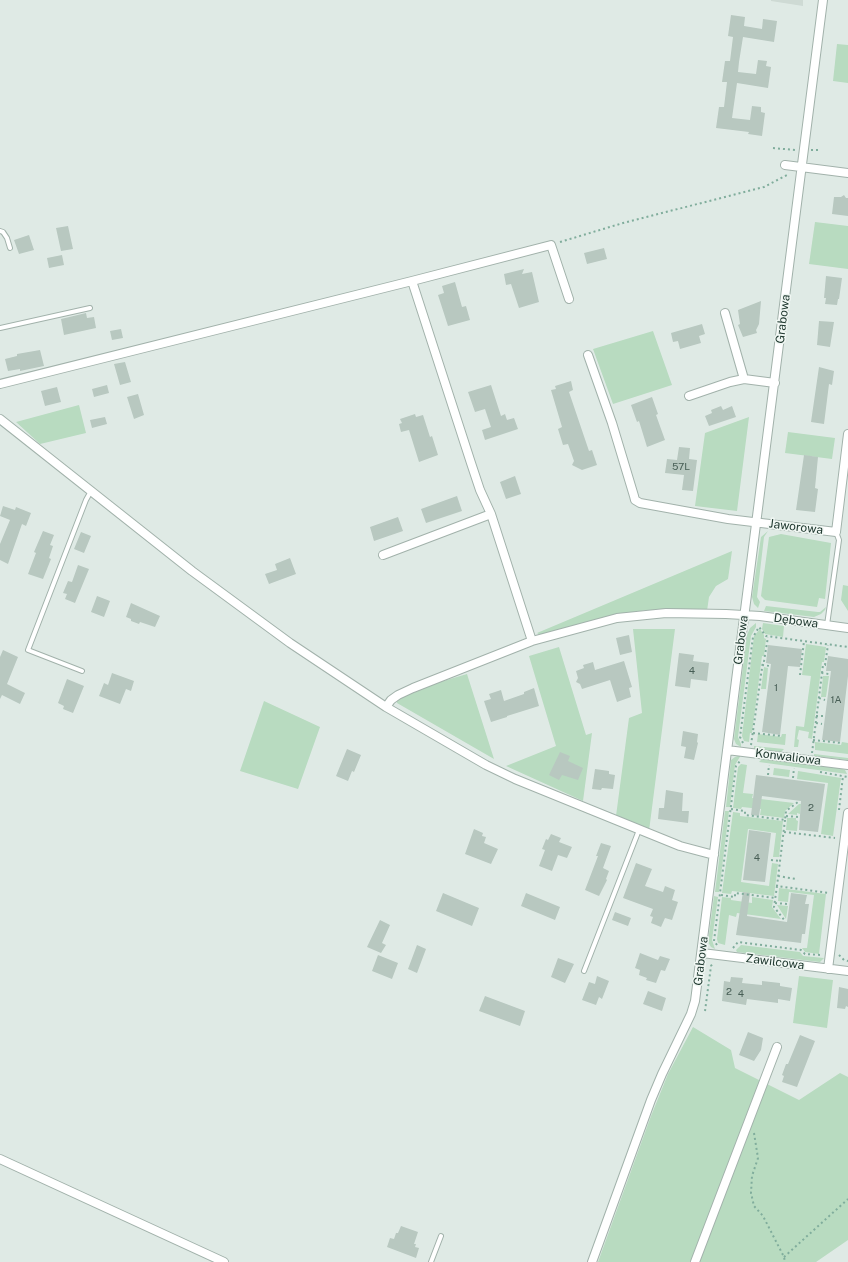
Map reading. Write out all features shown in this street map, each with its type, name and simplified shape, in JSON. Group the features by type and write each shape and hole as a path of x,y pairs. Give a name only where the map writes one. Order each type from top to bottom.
{"street":[{"name":"Grabowa","path":"592,1262 657,1085 693,1010 710,894 744,615 823,0"},
{"path":"785,165 848,173"},
{"path":"0,384 551,245 569,299"},
{"path":"412,281 478,483 491,514 532,641"},
{"path":"725,313 744,379"},
{"name":"Jaworowa","path":"588,354 612,422 635,500 644,504 728,519 836,532"},
{"path":"690,396 730,382 744,379 775,383"},
{"path":"0,419 192,571 266,625 386,707 502,773 544,792 680,846 714,855"},
{"path":"836,532 848,434"},
{"path":"383,555 491,514"},
{"name":"Dębowa","path":"386,707 391,700 398,695 413,688 532,641 597,623 634,615 666,613 744,615 848,628"},
{"name":"Konwaliowa","path":"727,750 848,765"},
{"path":"828,969 848,813"},
{"name":"Zawilcowa","path":"702,953 848,972"},
{"path":"695,1262 777,1047"},
{"path":"0,1159 224,1262"}],"lane":[{"path":"0,231 3,232 7,238 10,248"},
{"path":"0,328 90,308"},
{"path":"82,671 28,650 90,491"},
{"path":"827,625 838,540 836,532"},
{"path":"584,971 639,830"},
{"path":"432,1262 441,1236"}],"path":[{"path":"551,245 623,223 764,186 802,167"},
{"path":"747,752 740,737 753,637 759,627 768,637 848,647"},
{"path":"705,1011 711,966 714,962 718,962 719,955 720,947 715,944 714,941 736,766 747,752 751,744 762,665 768,637"},
{"path":"800,675 804,641"},
{"path":"811,760 823,665 825,665 828,644"},
{"path":"762,665 770,666"},
{"path":"822,673 829,674"},
{"path":"819,698 825,700"},
{"path":"816,716 823,716"},
{"path":"816,723 822,724"},
{"path":"753,733 781,736"},
{"path":"813,740 841,743"},
{"path":"743,743 751,744"},
{"path":"768,775 769,765"},
{"path":"793,778 794,768"},
{"path":"785,921 774,906 786,811 798,802"},
{"path":"720,808 745,811 745,814 785,820"},
{"path":"786,816 798,817"},
{"path":"784,832 835,838"},
{"path":"771,860 780,861"},
{"path":"778,876 796,879"},
{"path":"777,886 828,893"},
{"path":"710,894 735,897 735,893 775,898"},
{"path":"775,903 787,904"},
{"path":"729,948 733,948 738,942 801,950 805,954 820,956 821,950 838,952 844,960 848,961"},
{"path":"751,1114 758,1158 752,1176 751,1193 754,1206 763,1216 784,1256 785,1262"},
{"path":"784,1256 848,1199"}],"shaded area":[{"path":"803,0 803,6 771,1"}],"green space":[{"path":"837,44 848,45 848,83 833,81"},
{"path":"815,222 848,226 848,269 809,264"},
{"path":"653,331 672,385 613,404 593,349"},
{"path":"79,405 86,433 40,444 16,422"},
{"path":"749,417 737,511 695,506 705,433"},
{"path":"788,432 835,438 832,459 785,453"},
{"path":"768,531 764,537 757,597 760,602 758,608 754,604 752,597 761,537"},
{"path":"781,534 831,543 825,599 819,598 817,607 765,600 761,596 769,537"},
{"path":"732,551 728,579 716,586 709,597 707,611 646,610 598,619 541,636 537,633"},
{"path":"843,585 848,586 848,611 841,600"},
{"path":"766,606 818,612 826,607 821,614 814,617 764,611"},
{"path":"756,623 756,627 751,636 738,737 741,747 736,744 734,739 747,635 750,628"},
{"path":"763,623 784,626 783,637 765,634 762,629"},
{"path":"633,629 675,629 649,831 616,816 629,718 642,713"},
{"path":"760,629 764,635 764,638 766,639 764,656 762,656 752,733 750,733 749,742 744,741 742,736 754,636"},
{"path":"806,644 826,647 824,662 822,662 812,739 808,738 809,732 799,730 797,739 799,740 798,747 794,747 796,726 804,727 811,676 802,675"},
{"path":"559,647 586,735 592,733 583,801 506,766 556,746 529,656"},
{"path":"764,667 768,668 766,689 761,689"},
{"path":"467,674 494,759 397,703 397,699 416,689"},
{"path":"823,676 829,676 826,697 821,697"},
{"path":"264,701 320,727 298,789 240,771"},
{"path":"758,734 781,737 782,734 786,734 785,745 757,742"},
{"path":"815,742 841,745 842,742 848,743 848,754 815,750"},
{"path":"754,746 784,749 781,752 754,749"},
{"path":"814,754 848,758 848,760 814,756"},
{"path":"741,755 735,765 730,807 726,807 731,760"},
{"path":"763,758 839,768 845,770 847,774 759,762"},
{"path":"741,764 747,765 743,793 753,794 752,798 794,803 785,811 784,818 760,815 761,809 742,807 741,809 733,808 738,767"},
{"path":"774,768 790,770 789,777 773,775"},
{"path":"798,771 841,778 833,836 821,834 828,783 797,779"},
{"path":"799,804 801,804 800,814 788,814"},
{"path":"725,811 729,811 719,892 715,892"},
{"path":"733,812 740,813 740,816 783,821 779,857 773,857 776,833 748,829 741,882 769,886 772,863 778,864 774,896 732,891 731,894 722,893"},
{"path":"787,818 796,818 798,821 797,831 786,830"},
{"path":"779,888 826,894 819,954 805,952 802,948 807,948 814,895 789,892 788,902 778,901"},
{"path":"714,896 718,897 712,940 715,949 711,947 708,942"},
{"path":"722,897 752,903 752,897 773,900 772,907 781,919 737,913 736,917 729,915 725,945 718,943 717,939"},
{"path":"777,905 788,906 786,919"},
{"path":"741,945 800,952 803,956 824,958 820,962 737,952 736,950"},
{"path":"799,976 833,980 827,1028 793,1023"},
{"path":"693,1027 731,1050 735,1068 799,1100 840,1073 848,1077 848,1240 816,1262 598,1262 651,1116 668,1074"}],"building":[{"path":"731,15 745,17 744,26 762,29 763,19 777,21 774,42 743,37 739,62 738,72 756,74 758,60 767,61 766,66 771,67 768,88 737,83 732,118 750,120 752,106 761,107 761,112 765,113 762,136 748,134 749,132 716,128 719,107 724,107 727,82 722,82 725,61 730,61 733,37 728,36"},
{"path":"844,195 848,198 848,216 832,214 834,197 841,197"},
{"path":"68,226 73,249 61,251 56,228"},
{"path":"29,235 34,250 19,254 14,240"},
{"path":"604,248 607,259 587,264 584,253"},
{"path":"62,255 64,265 49,268 47,258"},
{"path":"524,269 522,274 532,272 539,302 519,308 511,284 506,285 504,274"},
{"path":"826,276 842,278 837,305 825,304 826,298 824,298"},
{"path":"455,282 462,307 466,306 470,320 448,326 438,295 444,293 442,286"},
{"path":"761,301 759,324 756,330 757,333 743,337 738,325 740,324 738,310"},
{"path":"86,313 87,318 94,317 96,328 64,335 61,319"},
{"path":"819,321 834,322 830,347 817,345"},
{"path":"702,324 705,334 699,336 701,343 680,349 678,341 673,342 671,333"},
{"path":"121,329 123,338 112,340 110,331"},
{"path":"40,350 44,366 20,371 20,369 8,371 5,359 17,356 17,354"},
{"path":"125,362 131,382 120,385 114,364"},
{"path":"819,367 834,371 832,385 829,384 824,424 811,422"},
{"path":"571,381 573,390 569,392 589,451 592,450 597,465 582,470 572,465 574,461 568,444 563,445 558,429 562,427 551,390 556,389 555,386"},
{"path":"107,385 109,393 94,397 92,389"},
{"path":"491,385 501,416 505,414 507,420 514,418 518,429 485,440 482,430 491,427 485,409 475,412 468,392"},
{"path":"57,387 61,402 45,406 41,391"},
{"path":"138,394 144,415 134,419 127,397"},
{"path":"652,397 658,414 656,415 665,440 647,447 639,421 637,422 631,405"},
{"path":"721,406 723,410 732,406 736,417 709,426 705,416 712,413 711,410"},
{"path":"415,414 416,417 423,415 438,455 419,462 409,430 401,432 399,424 402,423 400,419"},
{"path":"105,417 107,424 92,428 90,420"},
{"path":"679,447 690,448 689,459 697,460 693,491 682,490 684,475 665,473 667,459 677,460"},
{"path":"804,455 818,457 815,488 818,489 815,512 796,510"},
{"path":"515,476 521,494 506,499 500,482"},
{"path":"457,496 462,511 426,523 421,509"},
{"path":"3,506 15,510 16,507 31,513 26,526 22,524 8,564 0,560 0,544 10,520 0,516"},
{"path":"398,517 403,531 374,541 370,527"},
{"path":"43,531 54,535 50,545 53,546 49,558 51,559 43,579 28,574 36,553 34,552"},
{"path":"81,532 91,536 84,553 74,549"},
{"path":"290,558 296,574 269,584 265,574 277,570 275,564"},
{"path":"78,565 89,569 75,603 65,599 67,594 63,593 68,581 72,582"},
{"path":"97,596 110,601 104,617 91,612"},
{"path":"131,603 160,616 155,627 140,622 139,624 126,617"},
{"path":"629,635 632,652 620,655 616,638"},
{"path":"768,645 802,649 800,667 788,666 780,735 762,732 771,664 766,663"},
{"path":"3,650 18,657 7,684 25,693 20,704 2,695 0,699 0,657"},
{"path":"679,653 694,655 693,661 709,663 707,681 691,679 690,688 675,686"},
{"path":"828,656 848,659 848,676 840,742 822,740 831,671 826,671"},
{"path":"624,661 632,687 629,688 631,697 617,702 610,680 582,689 580,684 576,682 578,678 576,671 584,668 583,665 593,662 595,670"},
{"path":"112,673 134,681 131,691 126,689 120,704 99,696 104,683 108,685"},
{"path":"67,679 84,686 73,713 63,709 64,706 58,703"},
{"path":"534,688 539,706 491,722 484,701 491,699 489,694 501,690 504,701 524,694 524,692"},
{"path":"683,731 698,734 698,743 694,760 684,758 686,747 681,746"},
{"path":"347,749 361,755 354,772 352,771 348,781 336,776"},
{"path":"560,752 570,756 568,761 583,768 578,780 562,775 559,780 549,775"},
{"path":"595,769 609,771 609,774 615,775 613,789 592,789"},
{"path":"756,775 825,784 818,832 799,830 801,801 762,796 759,816 751,815"},
{"path":"666,790 683,793 682,811 689,811 688,823 658,819 659,808 664,808"},
{"path":"474,829 483,833 482,836 486,837 484,843 498,849 491,864 465,854"},
{"path":"749,830 771,833 765,882 743,880"},
{"path":"551,834 561,838 559,842 572,847 567,858 558,855 552,871 539,866 545,850 542,849 546,839 548,840"},
{"path":"601,843 611,846 603,868 609,871 607,880 599,896 585,890 598,856 596,856"},
{"path":"636,863 652,869 645,886 663,892 665,886 675,890 672,900 678,902 672,920 665,918 661,927 651,923 653,917 650,916 653,909 623,898"},
{"path":"743,892 750,893 747,916 787,922 791,893 807,895 805,904 809,904 805,934 802,934 801,943 736,935"},
{"path":"443,893 479,908 472,926 436,911"},
{"path":"526,893 560,907 555,920 521,906"},
{"path":"615,912 631,918 628,926 612,920"},
{"path":"380,920 390,925 382,943 386,945 381,953 367,947"},
{"path":"417,945 426,949 417,973 408,969"},
{"path":"640,953 658,960 660,956 670,959 665,971 661,970 656,983 646,980 647,978 639,975 640,970 635,968"},
{"path":"378,955 398,963 392,979 372,971"},
{"path":"558,958 574,964 565,983 551,977"},
{"path":"597,976 609,981 602,999 599,997 596,1005 582,1000 589,982 595,984"},
{"path":"731,977 743,978 742,983 762,985 762,981 780,983 780,986 792,988 790,1001 778,999 778,1003 747,999 746,1005 722,1001 724,981 730,982"},
{"path":"839,987 848,989 848,1007 846,1006 845,1009 837,1008"},
{"path":"648,991 666,998 662,1011 643,1004"},
{"path":"485,996 525,1011 520,1026 479,1011"},
{"path":"748,1032 763,1038 761,1050 754,1061 739,1055"},
{"path":"800,1035 815,1041 797,1087 782,1082 784,1076 782,1075"},
{"path":"401,1226 418,1232 414,1244 416,1244 415,1247 419,1248 416,1258 387,1247 390,1238 394,1239"}]}
